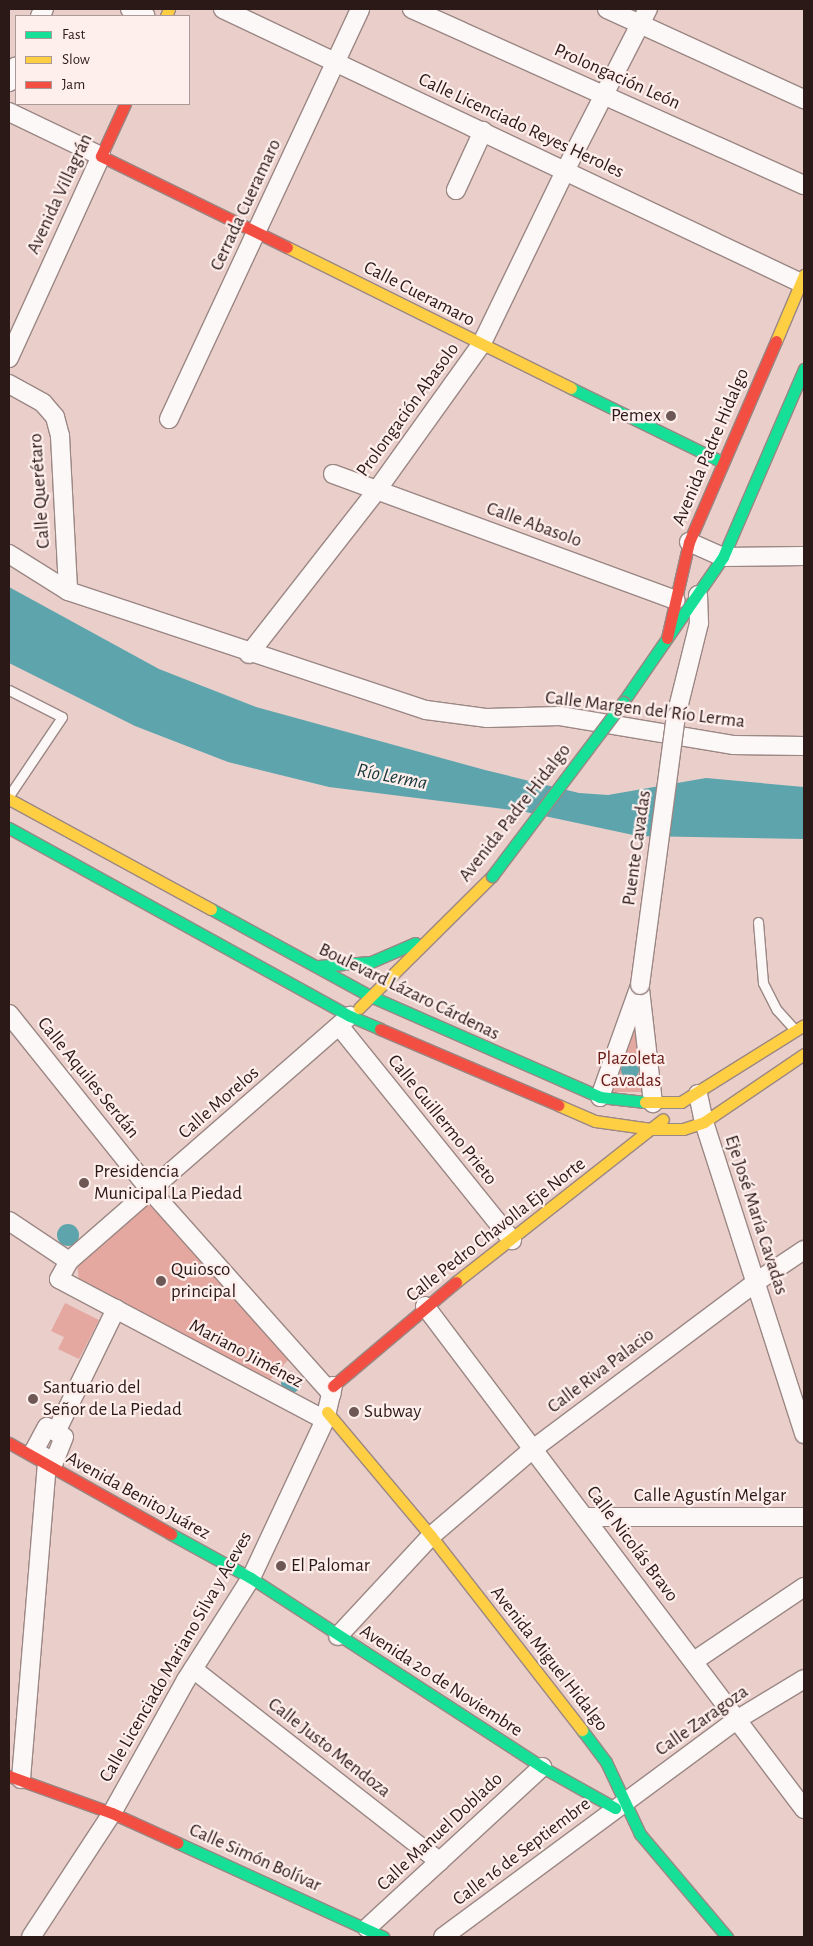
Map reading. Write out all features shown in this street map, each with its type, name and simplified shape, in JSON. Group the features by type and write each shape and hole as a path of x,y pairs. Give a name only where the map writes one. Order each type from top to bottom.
{"main road":[{"name":"Avenida Villagrán","path":"101,156 125,105"},
{"name":"Calle Cueramaro","path":"101,156 481,345 722,462"},
{"name":"Avenida Padre Hidalgo","path":"668,638 689,542 722,462 803,279"},
{"name":"Avenida Padre Hidalgo","path":"345,1022 492,876 623,702 668,638 723,557 804,369"},
{"name":"Boulevard Lázaro Cárdenas","path":"9,798 370,996 600,1097 653,1103 681,1102 698,1094 800,1028"},
{"path":"9,828 345,1022 595,1120 652,1129 683,1129 704,1122 804,1054"},
{"path":"315,966 349,966 371,962 392,955 436,931"},
{"path":"405,981 409,958"},
{"path":"407,998 414,1016"},
{"name":"Calle Pedro Chavolla Eje Norte","path":"333,1390 425,1306 652,1129 681,1102"},
{"name":"Avenida Miguel Hidalgo","path":"326,1416 431,1536 606,1762 620,1804 640,1834 727,1937"},
{"name":"Avenida Benito Juárez","path":"9,1444 251,1578"},
{"name":"Avenida 20 de Noviembre","path":"251,1578 542,1767 620,1804"},
{"name":"Calle Simón Bolívar","path":"15,1778 112,1813 367,1928 383,1937"}],"street":[{"path":"130,9 144,15"},
{"name":"Calle Licenciado Reyes Heroles","path":"223,9 803,279"},
{"name":"Cerrada Cueramaro","path":"169,419 337,62 360,9"},
{"name":"Prolongación León","path":"412,9 804,185"},
{"path":"607,9 644,16 804,99"},
{"name":"Prolongación Abasolo","path":"249,654 377,490 481,345 603,94 644,16"},
{"path":"9,82 15,68"},
{"path":"9,112 101,156"},
{"path":"456,190 483,131"},
{"name":"Avenida Villagrán","path":"9,358 101,156"},
{"name":"Calle Querétaro","path":"9,384 43,403 55,417 60,436 68,591"},
{"name":"Calle Abasolo","path":"333,474 676,600"},
{"path":"689,542 723,557 804,556"},
{"name":"Calle Querétaro","path":"9,554 68,591 249,654"},
{"name":"Puente Cavadas","path":"640,985 676,716 699,623 698,595"},
{"name":"Calle Margen del Río Lerma","path":"249,654 426,710 487,718 560,716 733,745 804,746"},
{"path":"600,1097 640,985"},
{"path":"640,985 653,1103"},
{"name":"Calle Aquiles Serdán","path":"9,1014 150,1190 333,1390"},
{"name":"Calle Morelos","path":"69,1261 345,1022"},
{"name":"Calle Guillermo Prieto","path":"345,1022 512,1240"},
{"name":"Eje José María Cavadas","path":"698,1094 704,1122 804,1434"},
{"path":"9,1221 69,1261"},
{"name":"Calle Riva Palacio","path":"338,1636 431,1536 533,1449 756,1282 804,1250"},
{"name":"Mariano Jiménez","path":"69,1261 59,1279 326,1416"},
{"name":"Calle Nicolás Bravo","path":"425,1306 804,1809"},
{"path":"15,1778 44,1462 34,1451 47,1427 56,1432 116,1309"},
{"name":"Calle Licenciado Mariano Silva y Aceves","path":"31,1937 112,1813 192,1669 251,1578 326,1416 333,1390"},
{"name":"Calle Agustín Melgar","path":"585,1517 804,1517"},
{"path":"694,1661 804,1586"},
{"name":"Calle Justo Mendoza","path":"192,1669 440,1862"},
{"name":"Calle Zaragoza","path":"620,1804 738,1719 804,1680"},
{"name":"Calle Manuel Doblado","path":"367,1928 542,1767"},
{"name":"Calle 16 de Septiembre","path":"443,1937 620,1804"}],"lane":[{"path":"9,690 62,717 9,798"},
{"path":"758,922 763,983 777,1010 800,1028"}],"green space":[{"name":"Plazoleta Cavadas","path":"641,967 659,1092 612,1092"},
{"path":"150,1196 289,1359 269,1381 79,1281 77,1263"},
{"path":"65,1303 99,1320 79,1359 58,1349 64,1337 51,1331"}],"water":[{"name":"Río Lerma","path":"9,587 159,669 256,707 485,770 579,793 608,795 706,778 804,787 804,839 638,836 521,811 329,787 228,762 135,726 9,663"},
{"path":"626,1061 634,1061 639,1066 637,1077 626,1079 621,1074 621,1066"},
{"path":"68,1224 76,1227 79,1235 76,1243 68,1246 60,1243 57,1235 60,1227"},
{"path":"287,1373 295,1373 301,1379 301,1387 295,1393 287,1393 281,1387 281,1379"}],"traffic: fast":[{"path":"623,702 723,557 804,369"},
{"path":"571,388 722,462"},
{"path":"492,876 623,702"},
{"path":"9,828 350,1016 380,1029"},
{"path":"211,909 370,996 600,1097 645,1102"},
{"path":"318,966 371,962 415,943"},
{"path":"171,1534 251,1578 542,1767 615,1808"},
{"path":"582,1730 606,1762 640,1834 727,1937"},
{"path":"178,1843 383,1937"}],"traffic: slow":[{"path":"166,15 169,9"},
{"path":"287,247 571,388"},
{"path":"776,341 804,275"},
{"path":"9,799 211,909"},
{"path":"359,1008 492,876"},
{"path":"645,1102 681,1102 804,1025"},
{"path":"558,1105 595,1121 652,1129 683,1129 704,1122 804,1054"},
{"path":"456,1282 663,1119"},
{"path":"327,1412 431,1536 582,1730"}],"traffic: jam":[{"path":"125,105 101,156 287,247"},
{"path":"667,638 689,542 776,341"},
{"path":"380,1029 558,1105"},
{"path":"333,1386 456,1282"},
{"path":"9,1443 171,1534"},
{"path":"9,1776 112,1813 178,1843"}],"place":[{"name":"Pemex","path":"671,416"},
{"name":"Presidencia Municipal La Piedad","path":"84,1183"},
{"name":"Quiosco principal","path":"161,1281"},
{"name":"Santuario del Señor de La Piedad","path":"33,1399"},
{"name":"Subway","path":"354,1412"},
{"name":"El Palomar","path":"281,1566"}]}
